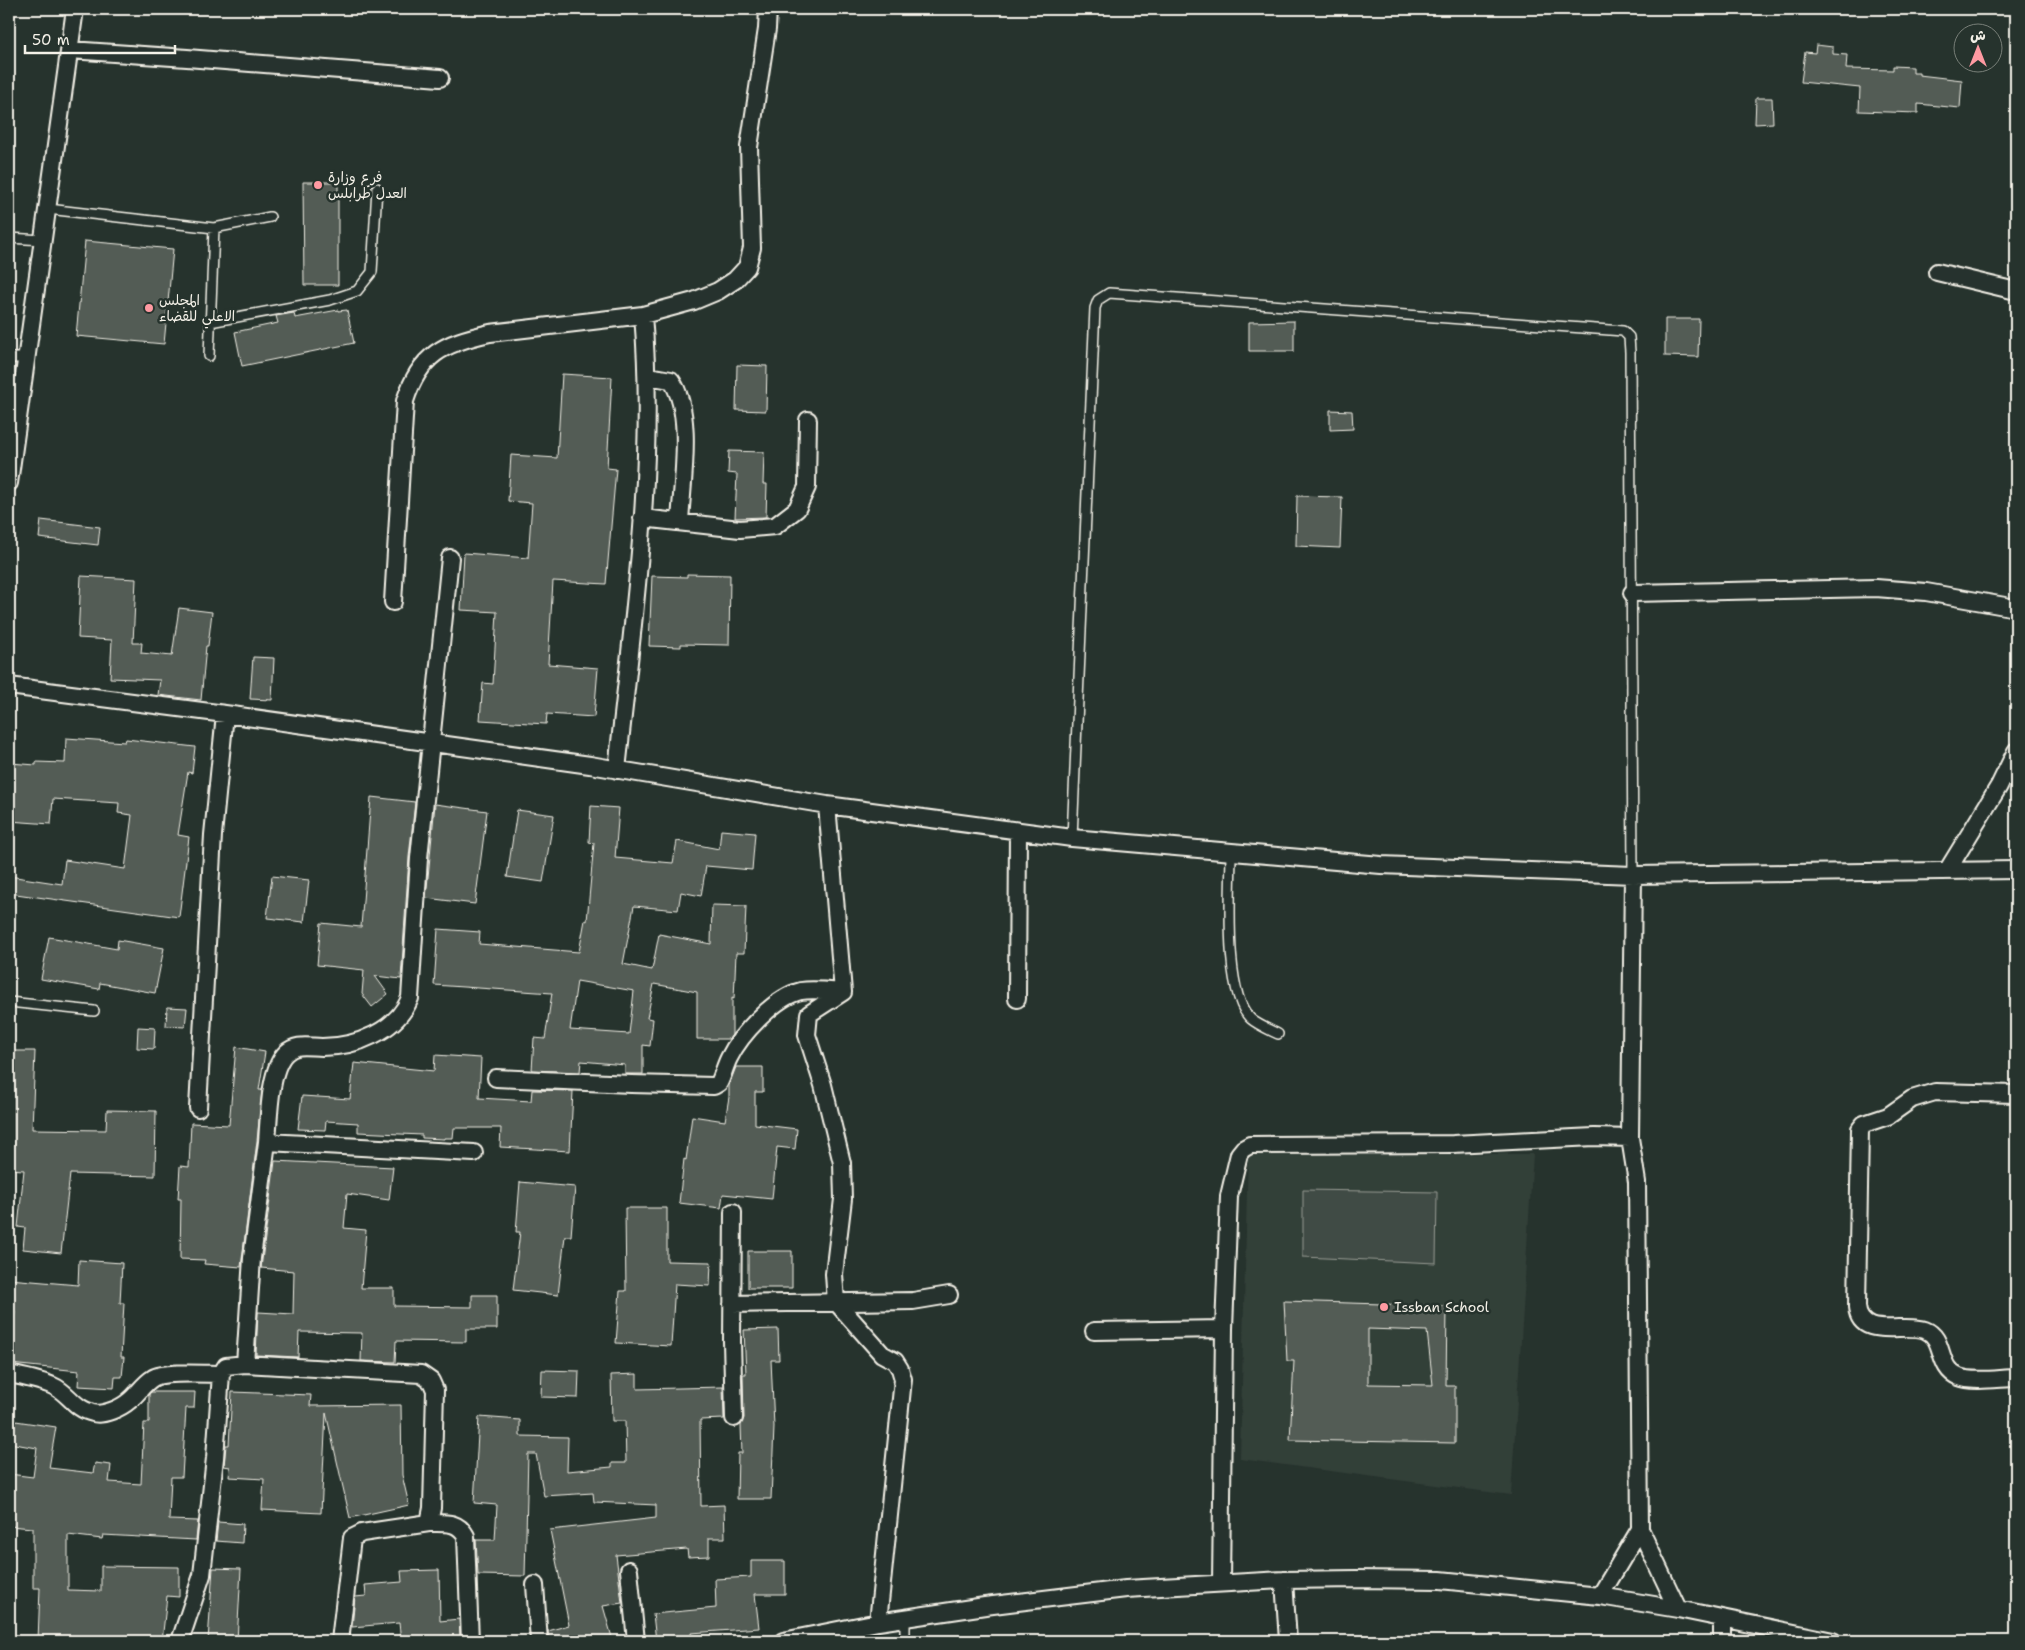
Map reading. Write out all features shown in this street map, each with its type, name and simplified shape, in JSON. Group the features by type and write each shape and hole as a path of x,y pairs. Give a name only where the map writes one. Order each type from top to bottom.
{"street":[{"path":"9,483 76,9"},
{"path":"392,602 405,401 412,380 426,360 446,346 475,336 643,315 694,301 718,291 735,280 747,267 752,248 749,147 767,29 768,9"},
{"path":"70,50 440,78"},
{"path":"1937,272 2016,291"},
{"path":"617,770 637,587 642,518 648,376 643,315"},
{"path":"648,376 671,380 678,390 682,401 685,432 680,522"},
{"path":"642,518 740,529 775,526 797,509 807,487 808,420"},
{"path":"245,1364 252,1258 272,1082 286,1053 299,1046 323,1047 347,1043 378,1034 396,1020 410,998 419,858 450,558"},
{"path":"1632,593 1876,588 1926,592 2016,608"},
{"path":"9,686 225,714 617,770 826,805 1072,838 1381,865 1634,875 2016,870"},
{"path":"198,1108 213,835 225,714"},
{"path":"1947,871 1999,786 2016,751"},
{"path":"826,805 843,992"},
{"path":"1017,999 1018,832"},
{"path":"1634,875 1630,1138 1637,1182 1640,1528 1678,1609"},
{"path":"496,1078 714,1086 719,1083 730,1057 745,1035 772,1007 787,996 802,991 843,992"},
{"path":"843,992 809,1014 807,1035 824,1086 842,1163 843,1199 834,1274 836,1302 882,1354 895,1361 903,1379 878,1622"},
{"path":"2016,1094 1935,1092 1912,1099 1888,1116 1864,1124 1860,1129 1857,1297 1858,1313 1861,1319 1871,1327 1920,1329 1932,1334 1936,1339 1944,1364 1955,1375 1970,1379 2016,1378"},
{"path":"1221,1583 1224,1329 1229,1196 1239,1154 1243,1148 1250,1144 1453,1144 1594,1137 1630,1138"},
{"path":"266,1142 474,1154"},
{"path":"733,1212 734,1418"},
{"path":"732,1304 913,1301 949,1294"},
{"path":"1094,1331 1224,1329"},
{"path":"180,1641 202,1575 222,1374 226,1366 245,1364 421,1374 432,1381 435,1390 435,1400 430,1523"},
{"path":"9,1374 54,1386 66,1394 73,1404 94,1414 110,1411 128,1402 155,1376 222,1374"},
{"path":"340,1641 352,1538 362,1533 430,1523 452,1523 462,1529 466,1536 470,1641"},
{"path":"1600,1596 1640,1528"},
{"path":"629,1570 636,1641"},
{"path":"1284,1580 1288,1641"},
{"path":"783,1641 878,1622 985,1606 1126,1589 1284,1580 1440,1580 1600,1596 1678,1609 1722,1620 1832,1641"},
{"path":"535,1585 539,1641"},
{"path":"1722,1620 1722,1641"}],"lane":[{"path":"210,322 330,300 357,291 372,272 377,188"},
{"path":"48,209 214,228 270,217"},
{"path":"209,356 214,228"},
{"path":"9,238 43,240"},
{"path":"1072,838 1095,308 1098,300 1109,293 1623,331 1629,337 1634,875"},
{"path":"9,358 26,358"},
{"path":"1231,852 1231,965 1237,995 1251,1019 1278,1034"},
{"path":"9,1002 94,1011"},
{"path":"905,1618 905,1641"}],"shaded area":[{"name":"Issban School","path":"1248,1154 1533,1154 1511,1495 1240,1459"},
{"path":"1303,1190 1437,1192 1436,1263 1303,1257"}],"building":[{"path":"1816,45 1833,47 1833,54 1847,55 1846,69 1893,70 1893,66 1913,67 1913,73 1919,73 1919,75 1962,80 1960,108 1918,104 1918,113 1859,111 1860,88 1801,82 1805,52 1815,53"},
{"path":"1756,98 1772,98 1773,123 1755,124"},
{"path":"303,182 338,182 338,285 304,285"},
{"path":"85,241 173,249 164,344 76,336"},
{"path":"347,310 354,343 242,366 235,332 278,323 276,316 294,313 295,318"},
{"path":"1665,319 1699,319 1698,357 1665,356"},
{"path":"1294,321 1294,351 1249,351 1249,322"},
{"path":"737,365 767,366 766,411 736,410"},
{"path":"562,374 612,377 607,468 616,469 606,584 553,581 548,664 598,668 594,717 547,714 546,724 480,720 483,683 493,684 497,612 461,610 464,553 528,558 532,503 508,501 511,455 557,458"},
{"path":"1330,410 1352,411 1353,429 1330,430"},
{"path":"729,451 764,452 763,484 767,484 766,517 735,518 737,474 728,473"},
{"path":"1297,496 1342,497 1340,548 1296,546"},
{"path":"41,520 100,527 98,545 39,538"},
{"path":"687,574 730,575 729,645 681,644 681,647 649,646 652,576 687,577"},
{"path":"81,576 136,579 133,643 142,643 141,653 172,656 179,608 212,612 208,646 206,646 201,700 158,695 160,680 110,678 112,640 78,638"},
{"path":"253,657 274,658 272,700 250,699"},
{"path":"66,738 125,742 126,739 195,747 192,773 188,772 178,835 189,837 179,917 9,893 9,876 62,884 65,860 125,869 132,815 118,813 119,803 53,799 51,824 9,821 10,763 36,765 36,762 65,763"},
{"path":"371,797 415,802 409,857 401,979 375,976 388,994 372,1007 362,994 364,970 317,965 321,923 361,927"},
{"path":"435,804 487,811 475,904 426,898"},
{"path":"591,806 619,808 615,858 673,863 677,841 719,849 721,830 755,833 752,870 706,866 701,896 681,892 678,910 634,906 623,964 652,970 659,934 711,944 712,905 746,906 744,953 736,953 734,999 732,998 732,1035 729,1039 697,1039 697,992 654,984 647,1018 653,1019 650,1046 643,1045 643,1074 625,1074 625,1065 581,1061 580,1072 532,1070 534,1038 545,1039 552,993 434,985 438,929 480,932 479,944 579,952 585,920 587,921 594,843 589,842","holes":["577,981 634,991 629,1034 570,1030"]},
{"path":"517,810 554,815 543,882 507,877"},
{"path":"272,876 309,880 304,922 267,918"},
{"path":"49,937 117,949 118,940 164,948 155,993 100,983 99,989 41,979"},
{"path":"167,1007 187,1008 185,1027 166,1026"},
{"path":"138,1027 155,1028 154,1049 137,1048"},
{"path":"236,1047 265,1052 259,1090 262,1090 257,1141 241,1267 204,1264 205,1260 180,1259 181,1199 178,1199 180,1166 189,1167 191,1123 229,1125"},
{"path":"9,1051 35,1051 32,1129 106,1130 107,1110 156,1111 155,1176 70,1174 61,1253 23,1249 25,1228 18,1227 24,1170 9,1169"},
{"path":"435,1055 481,1058 479,1098 531,1101 532,1090 573,1091 570,1151 500,1147 501,1128 454,1128 453,1138 444,1139 422,1138 422,1135 358,1132 358,1123 326,1121 325,1130 298,1129 302,1096 350,1099 354,1063 434,1071"},
{"path":"736,1067 763,1067 763,1092 755,1092 755,1124 797,1129 795,1149 777,1147 772,1199 723,1194 721,1208 679,1203 684,1159 686,1160 692,1116 725,1121 729,1085"},
{"path":"275,1161 393,1167 389,1200 347,1194 344,1228 366,1230 361,1288 394,1288 394,1306 472,1307 472,1295 497,1295 497,1329 466,1329 466,1342 396,1341 395,1362 361,1361 362,1333 299,1332 298,1357 256,1355 258,1312 293,1314 294,1271 261,1268"},
{"path":"520,1182 575,1187 571,1236 565,1236 558,1295 513,1290 520,1232 516,1232"},
{"path":"625,1208 667,1208 667,1261 711,1262 710,1286 675,1284 671,1346 616,1343 620,1291 626,1291"},
{"path":"748,1251 792,1251 792,1288 748,1288"},
{"path":"79,1260 122,1263 120,1303 124,1303 121,1357 124,1357 122,1377 115,1377 114,1388 78,1386 79,1371 10,1364 15,1311 9,1310 9,1279 78,1285"},
{"path":"1284,1301 1447,1306 1446,1386 1455,1386 1455,1443 1290,1440 1294,1361 1287,1361","holes":["1368,1329 1427,1331 1433,1385 1368,1384"]},
{"path":"778,1329 779,1360 771,1360 774,1427 771,1499 737,1499 738,1453 742,1453 741,1425 744,1418 743,1374 746,1374 744,1330"},
{"path":"542,1370 579,1371 578,1398 541,1397"},
{"path":"637,1374 637,1389 723,1387 724,1419 700,1420 701,1506 724,1505 725,1538 709,1538 709,1556 688,1557 687,1549 616,1555 622,1603 603,1606 613,1641 549,1641 548,1631 569,1625 550,1530 656,1518 656,1505 594,1502 593,1493 544,1496 536,1454 528,1454 525,1576 478,1575 476,1540 495,1540 497,1505 474,1503 479,1417 520,1420 520,1436 568,1437 567,1471 612,1467 612,1463 626,1463 625,1421 612,1421 611,1375"},
{"path":"151,1392 195,1392 194,1408 186,1408 182,1477 171,1477 169,1520 198,1521 196,1540 103,1535 102,1539 68,1535 68,1590 101,1591 101,1566 179,1567 179,1597 167,1596 162,1641 38,1641 40,1588 33,1588 33,1528 9,1526 9,1474 33,1477 37,1448 9,1443 9,1420 56,1427 49,1468 93,1473 95,1463 111,1465 109,1482 141,1484 144,1423 149,1423 149,1394"},
{"path":"232,1392 311,1395 310,1406 401,1405 402,1475 409,1505 350,1518 326,1413 321,1513 262,1510 264,1479 229,1477 230,1467 224,1466 226,1445 229,1445"},
{"path":"218,1522 243,1524 242,1543 216,1541"},
{"path":"751,1561 785,1561 785,1594 755,1594 759,1628 691,1633 692,1641 656,1641 653,1614 716,1608 715,1579 751,1577"},
{"path":"213,1568 241,1569 237,1641 208,1641"},
{"path":"439,1570 440,1621 459,1619 460,1638 450,1639 450,1641 401,1641 399,1623 352,1627 355,1597 366,1596 365,1585 402,1582 401,1571"}],"place":[{"name":"فرع وزارة العدل طرابلس","path":"318,185"},
{"name":"المجلس الاعلي للقضاء","path":"149,308"},
{"name":"Issban School","path":"1384,1307"}]}
